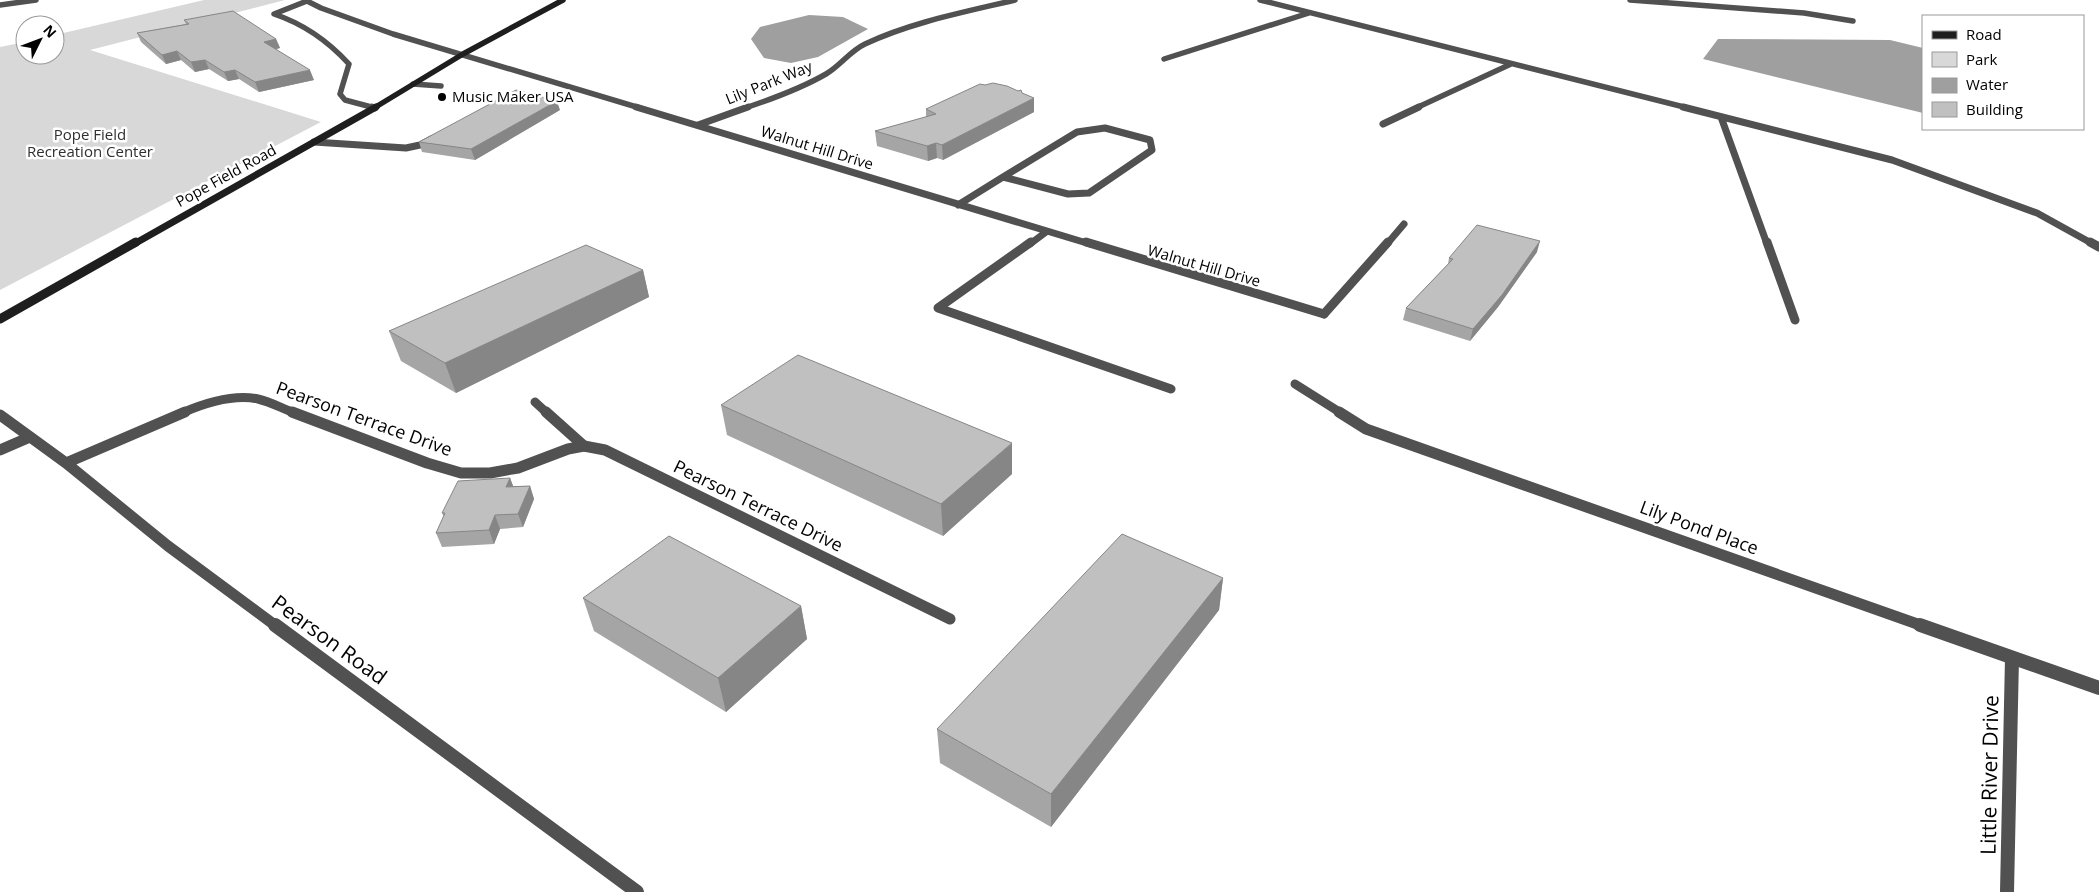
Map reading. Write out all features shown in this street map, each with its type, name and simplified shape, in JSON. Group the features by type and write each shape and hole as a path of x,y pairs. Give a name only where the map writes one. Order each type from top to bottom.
{"street":[{"path":"0,5 36,0"},
{"name":"Pope Field Road","path":"0,319 375,108 463,54 563,0"},
{"name":"Lily Park Way","path":"698,125 791,91 828,73 862,45 936,19 1015,0"},
{"path":"1260,0 1892,160 2037,213 2099,247"},
{"path":"1630,0 1804,13 1853,21"},
{"path":"306,1 274,14 284,16 334,47 350,64 340,94 345,100 375,108"},
{"name":"Walnut Hill Drive","path":"306,1 386,31 1046,232 1324,314 1404,224"},
{"path":"1164,59 1310,13"},
{"path":"1383,124 1511,64"},
{"path":"413,84 441,86"},
{"path":"1721,117 1795,320"},
{"path":"958,205 1003,177 1077,132 1105,128 1150,140 1152,150 1089,192 1068,194 1003,177"},
{"path":"314,142 406,148 420,145 435,136"},
{"path":"1046,232 938,308 1171,389"},
{"name":"Lily Pond Place","path":"1296,384 1366,429 2099,688"},
{"name":"Pearson Terrace Drive","path":"66,463 166,418 201,405 234,398 258,399 427,463 461,473 490,473 518,468 544,460 568,449 584,446 605,450 950,619"},
{"path":"535,402 584,446"},
{"name":"Pearson Road","path":"0,415 66,463 168,546 637,892"},
{"path":"0,450 30,437"},
{"name":"Little River Drive","path":"2007,892 2012,658"}],"green space":[{"name":"Pope Field Recreation Center","path":"204,0 285,0 90,50 321,122 0,290 0,47 15,44 15,65 65,65 65,33"}],"water":[{"path":"809,15 843,17 868,29 818,57 791,63 764,58 751,39 760,27"},
{"path":"1718,39 1890,40 1922,48 1922,113 1703,59"}],"building":[{"path":"233,11 276,39 264,42 310,70 255,82 235,70 224,72 205,60 191,62 177,51 162,55 137,33 189,24 184,20"},
{"path":"993,83 1018,91 1021,90 1022,93 1034,98 942,145 936,143 927,146 875,131 936,114 926,109 980,84"},
{"path":"516,90 557,101 471,149 419,142"},
{"path":"1477,225 1540,241 1502,295 1473,329 1406,308 1453,259 1449,258"},
{"path":"586,245 643,270 445,363 389,331"},
{"path":"798,355 1012,443 941,504 721,405"},
{"path":"510,478 506,487 530,486 518,514 495,515 489,530 436,533 445,513 442,513 458,481"},
{"path":"1122,534 1223,578 1051,794 937,729"},
{"path":"669,536 801,606 718,678 583,598"}],"place":[{"name":"Music Maker USA","path":"442,97"}]}
